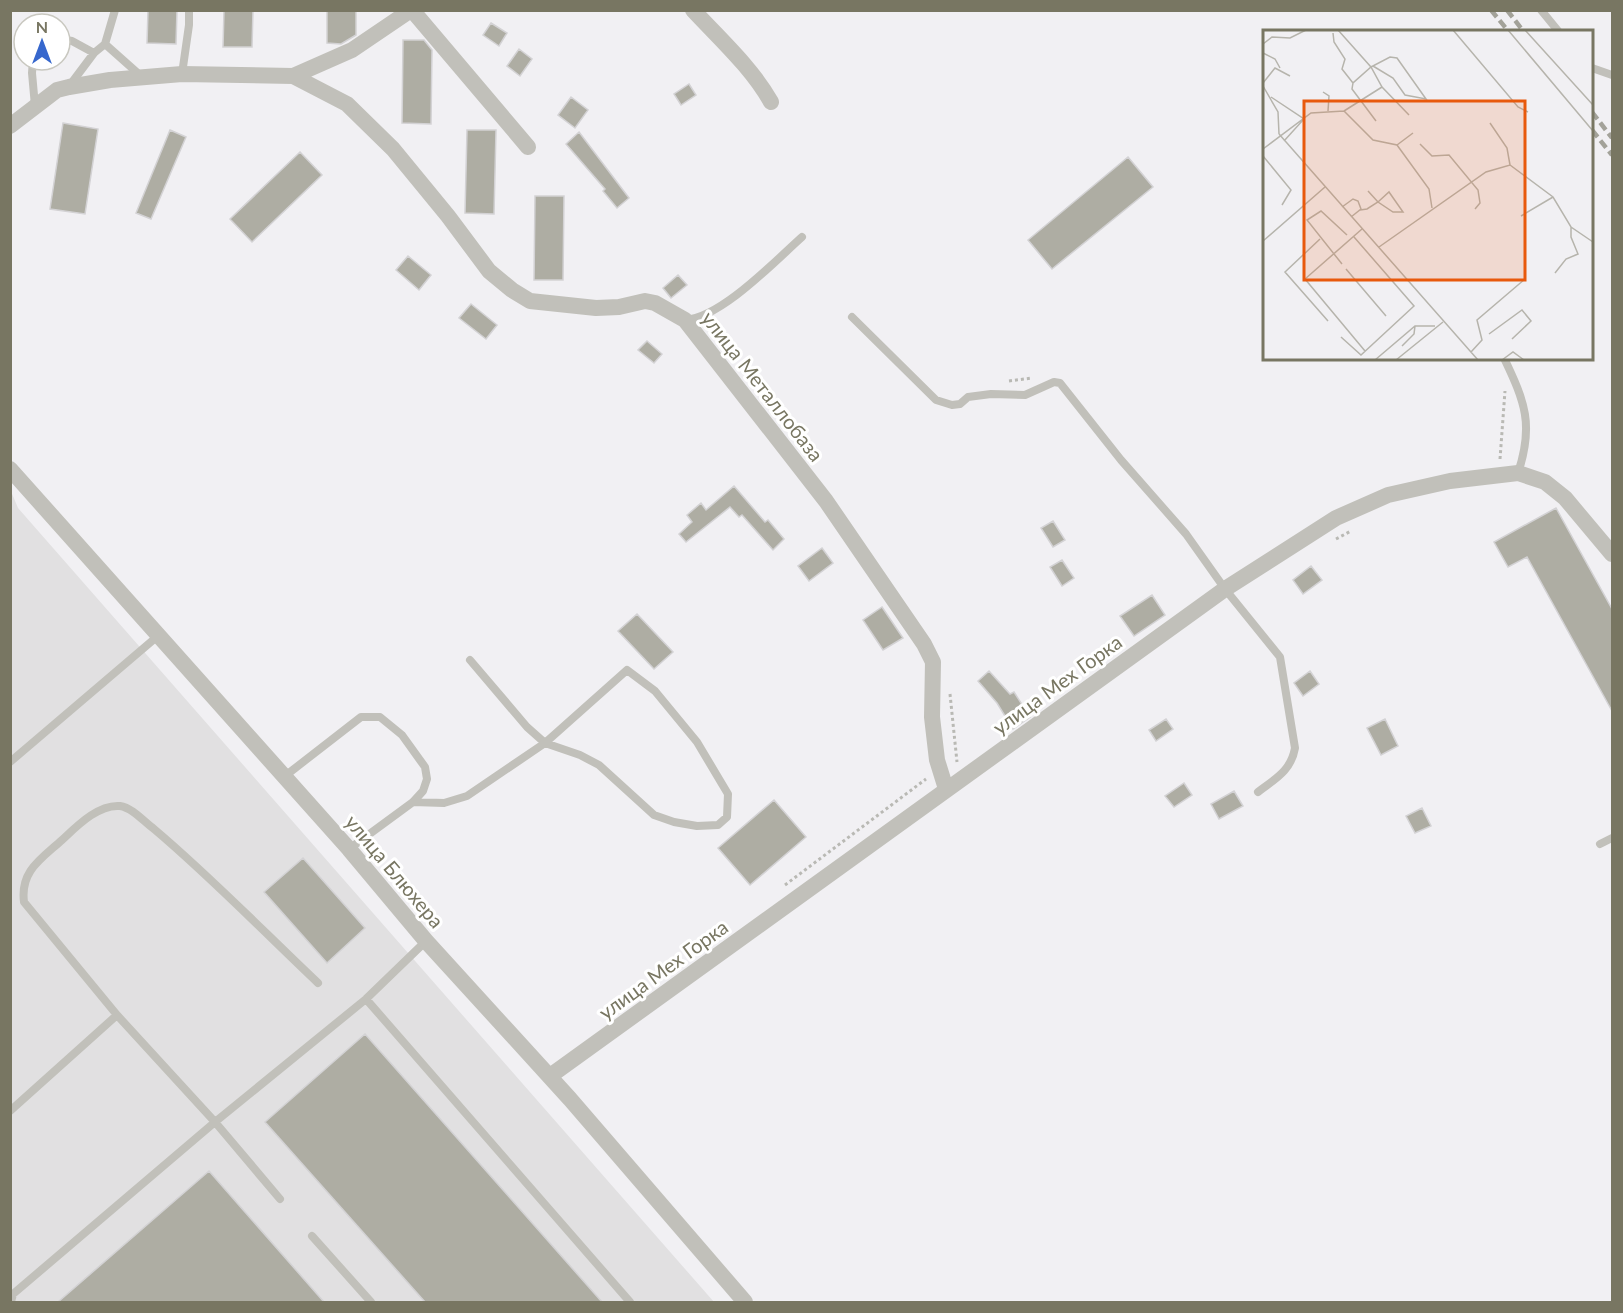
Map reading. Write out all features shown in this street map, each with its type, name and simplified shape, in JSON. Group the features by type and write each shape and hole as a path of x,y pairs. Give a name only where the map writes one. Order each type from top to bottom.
{"street":[{"path":"293,76 352,50 412,10 528,147"},
{"path":"693,10 730,49 764,90 771,102"},
{"name":"улица Металлобаза","path":"10,126 57,90 69,87 182,74 293,76 346,104 393,149 489,271 512,290 530,301 596,308 619,307 645,301 655,303 685,320 826,501 924,644 933,662 932,717 937,760 946,789"},
{"name":"улица Блюхера","path":"10,469 349,849 426,941 550,1076 745,1302"},
{"name":"улица Мех Горка","path":"550,1076 1225,589 1336,518 1388,495 1450,481 1518,473 1545,482 1565,498 1612,554"}],"lane":[{"path":"69,87 94,53 105,44 115,10"},
{"path":"182,74 189,10"},
{"path":"1541,10 1557,30"},
{"path":"72,41 94,53"},
{"path":"105,44 143,77"},
{"path":"1593,68 1612,75"},
{"path":"32,72 35,106"},
{"path":"685,320 696,320 723,305 802,237"},
{"path":"852,316 936,400 945,404 960,404 968,397 991,394 1025,394 1054,382 1060,383 1106,442 1186,534 1225,589 1280,657 1295,748 1293,760 1285,772 1258,792"},
{"path":"1505,360 1516,381 1526,413 1525,448 1518,473"},
{"path":"10,762 159,635"},
{"path":"413,802 444,803 467,796 545,743 627,670 655,691 697,742 728,794 727,817 718,825 697,826 674,822 654,815 599,765 580,755 545,743 527,727 470,660"},
{"path":"285,777 361,717 380,717 402,735 425,766 427,779 423,790 413,802 349,849"},
{"path":"280,1200 215,1122 117,1015 24,903 22,889 26,877 34,865 83,821 103,809 119,806 129,809 177,849 318,983"},
{"path":"1600,844 1612,838"},
{"path":"11,1302 13,1294 215,1122 366,999 426,941"},
{"path":"366,999 630,1302"},
{"path":"10,1111 117,1015"},
{"path":"312,1236 371,1302"}],"path":[{"path":"1004,382 1038,377"},
{"path":"1500,464 1506,385"},
{"path":"1328,544 1357,527"},
{"path":"950,688 958,767"},
{"path":"785,884 926,779 925,768"}],"shaded area":[{"path":"10,489 18,508 714,1302 11,1302"}],"building":[{"path":"148,10 177,10 176,44 147,43"},
{"path":"224,10 253,10 252,47 223,47"},
{"path":"327,10 356,10 356,35 341,44 327,43"},
{"path":"491,23 507,33 499,46 483,35"},
{"path":"403,40 424,40 432,50 431,124 402,123"},
{"path":"519,49 532,59 520,76 507,66"},
{"path":"689,84 696,95 681,105 674,94"},
{"path":"571,97 588,110 575,128 558,115"},
{"path":"63,123 98,129 85,214 50,209"},
{"path":"170,130 186,137 151,219 136,213"},
{"path":"467,130 496,130 494,214 465,213"},
{"path":"579,132 629,198 617,208 603,191 605,189 566,144"},
{"path":"300,152 322,175 252,242 230,219"},
{"path":"1128,157 1153,187 1052,269 1028,240"},
{"path":"535,196 564,196 563,280 534,280"},
{"path":"408,256 431,275 419,290 396,270"},
{"path":"678,275 687,285 671,298 663,288"},
{"path":"471,304 497,325 486,339 459,318"},
{"path":"647,341 662,354 654,363 638,350"},
{"path":"734,486 765,522 768,520 784,539 773,550 742,515 739,517 730,507 686,542 679,534 692,522 687,515 701,503 706,510"},
{"path":"1556,508 1612,609 1612,711 1527,557 1508,567 1494,542"},
{"path":"1053,521 1065,540 1053,547 1041,528"},
{"path":"822,548 833,563 809,581 798,566"},
{"path":"1062,560 1074,578 1062,586 1050,567"},
{"path":"1311,566 1322,580 1303,594 1293,580"},
{"path":"1152,595 1165,615 1134,636 1120,616"},
{"path":"882,607 903,638 883,650 863,620"},
{"path":"637,614 673,652 654,669 618,631"},
{"path":"989,671 1010,694 1014,692 1030,717 1013,729 997,703 978,681"},
{"path":"1310,671 1319,684 1303,696 1294,683"},
{"path":"1166,719 1173,729 1156,741 1149,730"},
{"path":"1385,719 1398,746 1381,755 1367,728"},
{"path":"1184,783 1192,795 1174,807 1165,796"},
{"path":"1234,791 1243,806 1219,819 1211,804"},
{"path":"774,800 806,837 750,885 718,848"},
{"path":"1422,808 1431,826 1415,833 1406,816"},
{"path":"303,858 365,928 327,963 264,892"},
{"path":"365,1034 602,1302 425,1302 265,1122"},
{"path":"209,1171 324,1302 58,1302"}],"railway":[{"path":"1491,10 1507,30"},
{"path":"1507,10 1522,30"},
{"path":"1593,113 1612,138"},
{"path":"1593,131 1612,155"}]}
